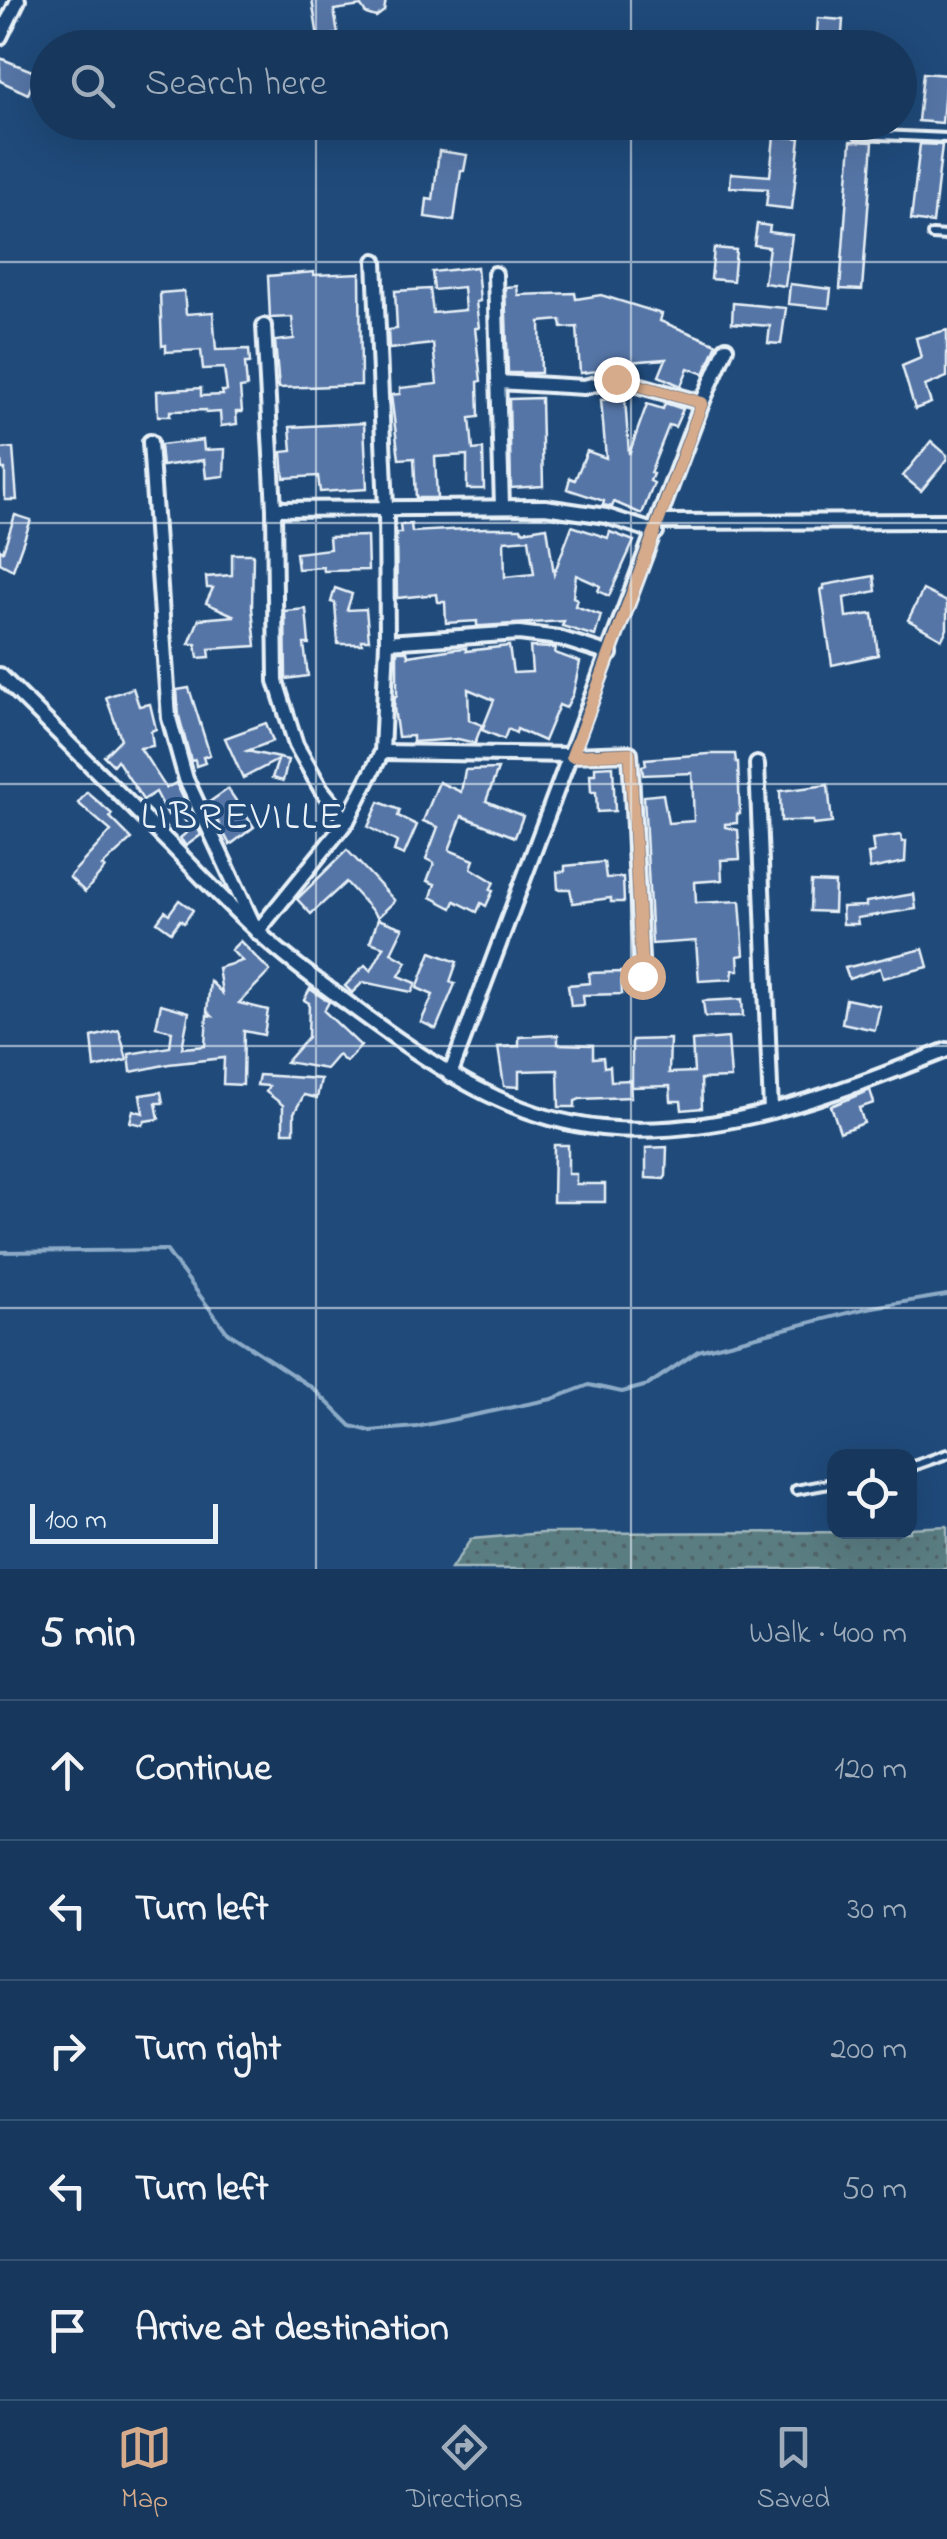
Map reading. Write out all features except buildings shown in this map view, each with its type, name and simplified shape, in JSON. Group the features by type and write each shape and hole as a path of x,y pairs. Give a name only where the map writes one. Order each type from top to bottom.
{"street":[{"path":"0,37 18,0"},
{"path":"257,932 347,821 382,752 387,642 386,508 375,260"},
{"path":"496,274 502,506"},
{"path":"264,326 274,508 276,681 296,744 322,789 347,821"},
{"path":"450,1075 726,348"},
{"path":"498,382 584,387 616,379 702,403"},
{"path":"150,442 169,718 186,779 257,932"},
{"path":"274,508 502,506 578,511 658,527 947,522"},
{"path":"387,642 519,633 559,638 610,654"},
{"path":"0,675 257,932 314,978 450,1075 497,1099 602,1128 648,1129 709,1123 771,1110 947,1050"},
{"path":"382,752 572,756 630,753 642,976"},
{"path":"756,764 771,1110"}],"lane":[{"path":"917,137 947,138"},
{"path":"932,234 947,236"},
{"path":"917,1465 947,1454"},
{"path":"796,1490 827,1483"}],"green space":[{"path":"947,1526 947,1569 451,1569 471,1539 543,1533 827,1532 827,1539 917,1539 917,1528"}],"waterway":[{"path":"0,1252 166,1250 227,1332 314,1389 351,1426 370,1431 416,1427 552,1399 589,1385 622,1392 648,1385 698,1351 867,1308 947,1295"}],"district":[{"name":"LIBREVILLE","path":"243,814"}],"route":[{"path":"616,379 702,403 572,756 630,753 642,976"}]}
